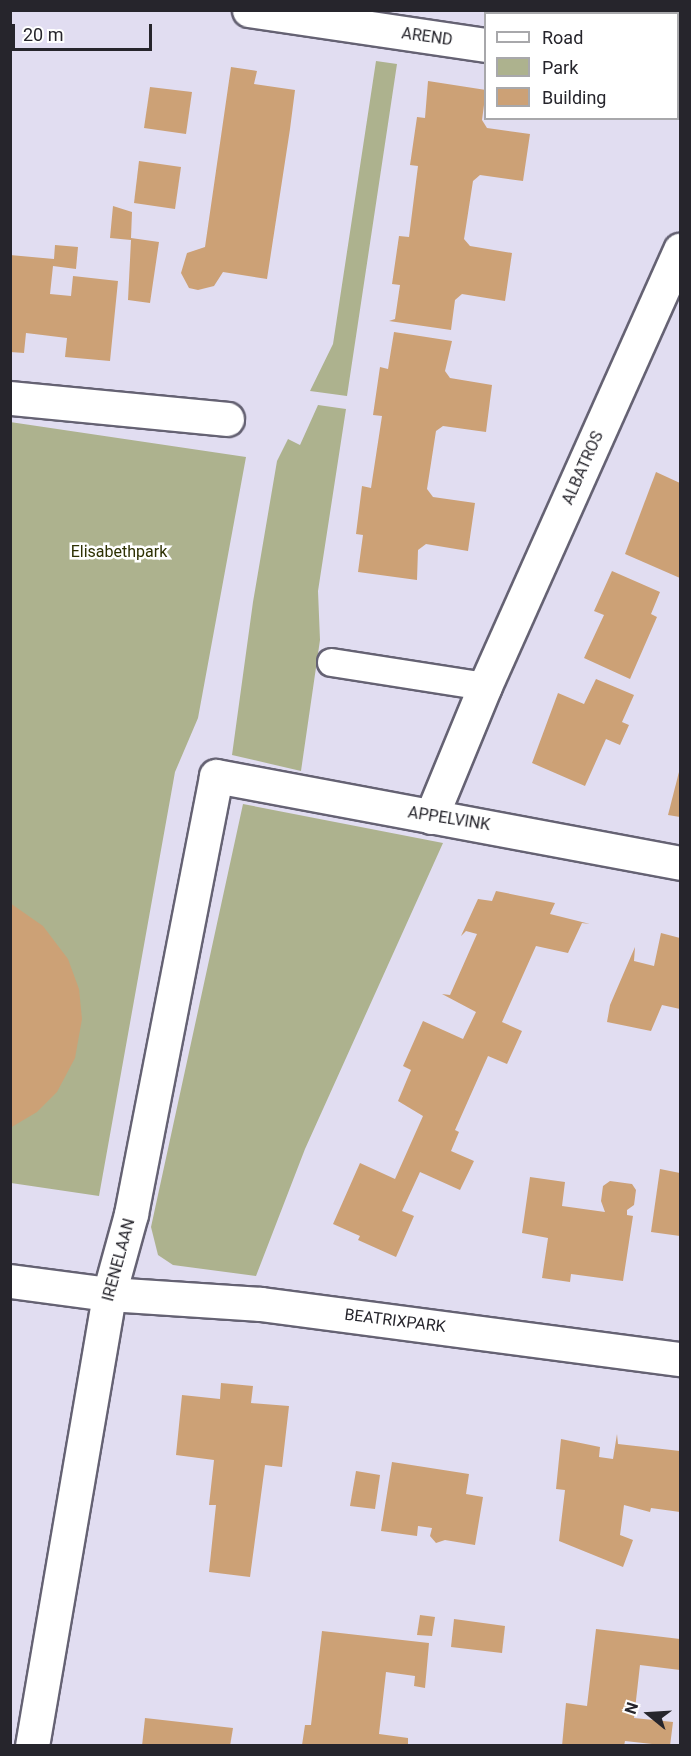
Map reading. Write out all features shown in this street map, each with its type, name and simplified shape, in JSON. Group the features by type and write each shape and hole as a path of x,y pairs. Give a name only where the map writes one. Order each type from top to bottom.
{"street":[{"name":"AREND","path":"249,10 484,45"},
{"name":"ALBATROS","path":"431,817 485,686 681,250"},
{"path":"10,398 227,420"},
{"name":"APPELVINK","path":"216,776 431,817 469,821 681,863"},
{"name":"IRENELAAN","path":"32,1746 109,1294 131,1214 216,776"},
{"name":"BEATRIXPARK","path":"10,1281 109,1294 261,1304 681,1359"}],"lane":[{"path":"331,662 485,686"}],"green space":[{"path":"680,11 680,47 679,12 590,12"},
{"path":"376,61 397,64 347,396 310,391 333,344"},
{"path":"318,405 346,409 318,591 320,640 301,771 232,755 253,602 277,461 288,439 300,445"},
{"name":"Elisabethpark","path":"10,422 246,457 198,718 175,772 99,1196 11,1183"},
{"path":"243,804 443,843 305,1149 256,1276 173,1265 158,1255 151,1227"}],"building":[{"path":"231,67 257,71 254,84 295,90 290,129 267,279 223,272 214,286 198,290 189,288 181,273 187,253 205,247"},
{"path":"428,81 484,90 482,120 487,128 530,134 523,181 480,175 473,181 464,239 470,246 512,253 505,301 462,294 455,300 451,330 389,321 395,319 400,285 392,284 399,236 409,237 418,166 410,165 417,117 425,118"},
{"path":"150,87 192,92 186,134 144,128"},
{"path":"139,161 181,167 175,209 134,203"},
{"path":"113,206 132,212 131,238 159,242 150,303 128,300 131,240 110,238"},
{"path":"55,245 78,247 76,269 53,266 50,294 71,296 73,276 118,281 110,361 65,357 67,338 26,333 24,353 10,352 10,255 54,259"},
{"path":"394,332 452,341 445,371 450,378 492,385 486,432 443,426 436,431 427,489 433,497 475,503 468,551 426,544 418,550 417,580 358,572 363,535 356,534 362,486 371,488 382,416 373,415 380,367 388,369"},
{"path":"656,472 680,483 680,578 625,554"},
{"path":"612,571 660,592 651,614 657,617 630,679 584,658 604,615 594,611"},
{"path":"596,679 634,695 622,722 629,725 620,745 606,739 585,786 532,763 558,693 584,704"},
{"path":"680,768 680,817 668,815"},
{"path":"496,891 555,903 550,914 590,924 582,923 568,953 536,946 502,1022 522,1031 507,1064 488,1056 455,1130 459,1132 451,1151 474,1161 460,1190 420,1172 402,1211 414,1216 396,1257 358,1240 360,1236 333,1224 360,1163 395,1179 423,1116 398,1101 411,1070 403,1066 423,1021 463,1039 476,1012 442,994 450,995 477,934 466,931 461,936 478,899 492,901"},
{"path":"10,903 43,926 68,959 79,989 82,1019 75,1058 57,1092 37,1112 10,1128"},
{"path":"661,933 680,938 680,1009 662,1005 651,1031 607,1022 610,1005 635,947 634,961 654,966"},
{"path":"660,1169 680,1173 680,1236 651,1232"},
{"path":"530,1177 565,1182 562,1206 605,1212 601,1201 603,1186 610,1181 632,1184 636,1190 634,1205 627,1210 627,1215 633,1216 623,1281 571,1274 570,1282 542,1278 548,1238 522,1233"},
{"path":"221,1383 253,1386 251,1403 289,1406 282,1467 265,1465 250,1577 209,1572 216,1505 209,1505 214,1460 176,1455 182,1395 220,1399"},
{"path":"617,1434 618,1444 680,1451 680,1512 651,1508 650,1512 624,1505 620,1535 633,1540 623,1567 559,1541 565,1490 556,1489 561,1439 600,1447 599,1457 613,1459"},
{"path":"392,1462 469,1474 466,1494 483,1497 475,1545 445,1540 436,1543 430,1536 432,1528 418,1526 417,1536 381,1531"},
{"path":"356,1471 380,1475 375,1509 350,1506"},
{"path":"420,1615 435,1617 432,1636 417,1635"},
{"path":"454,1619 505,1626 502,1653 451,1647"},
{"path":"596,1629 680,1639 680,1670 640,1665 634,1718 673,1722 670,1746 625,1741 624,1746 562,1746 566,1703 587,1706"},
{"path":"322,1631 429,1643 425,1688 414,1686 415,1676 386,1672 379,1734 408,1738 408,1746 302,1745 305,1725 311,1725"},
{"path":"145,1718 233,1728 230,1746 142,1746"}]}
